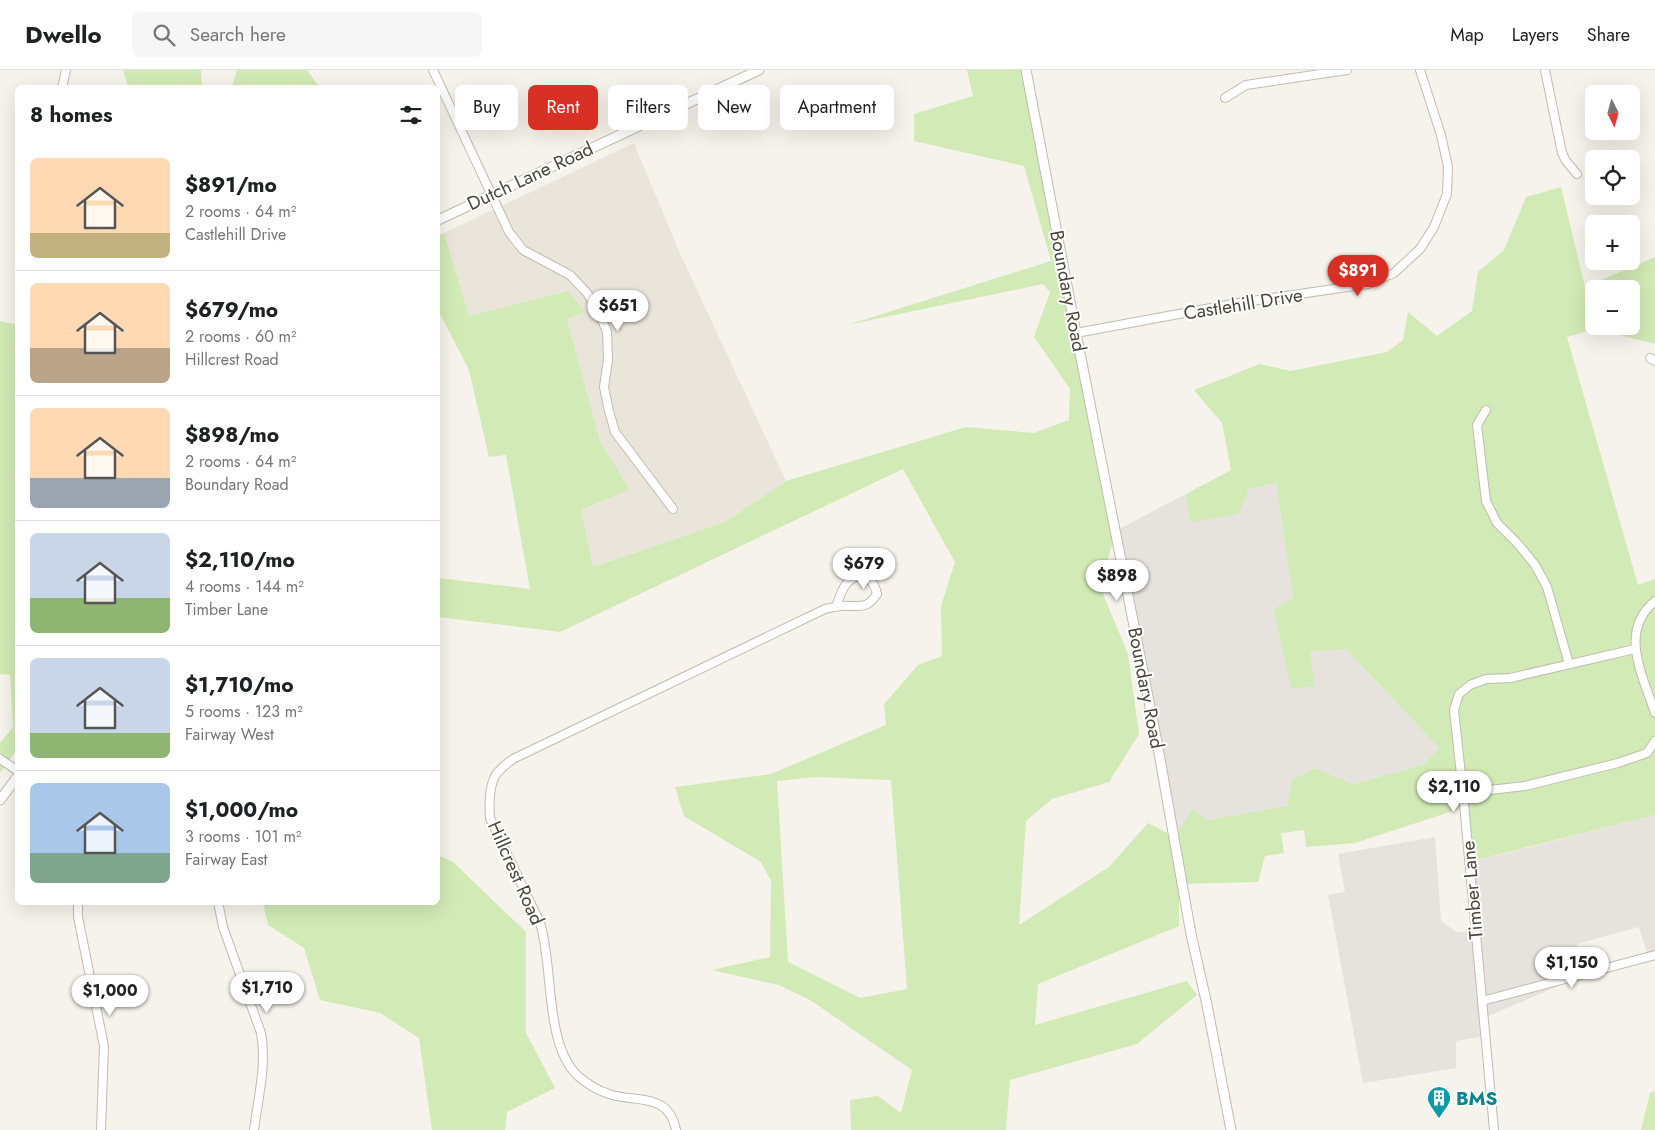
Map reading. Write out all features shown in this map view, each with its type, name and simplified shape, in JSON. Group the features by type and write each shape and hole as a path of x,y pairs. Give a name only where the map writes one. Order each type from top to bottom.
{"street":[{"path":"63,85 66,70"},
{"path":"433,70 509,232 523,250 570,275 587,293 599,313 607,332 608,360 604,387 608,411 615,432 673,509"},
{"name":"Dutch Lane Road","path":"440,219 759,70"},
{"name":"Boundary Road","path":"1026,70 1157,742 1191,934 1231,1130"},
{"path":"1225,98 1246,84 1347,70"},
{"name":"Castlehill Drive","path":"1076,333 1238,303 1368,284 1394,273 1420,249 1434,227 1447,194 1448,167 1420,70"},
{"path":"1545,70 1562,153 1577,174"},
{"path":"1486,410 1477,425 1486,500 1497,523 1535,565 1547,587 1569,664"},
{"name":"Hillcrest Road","path":"676,1130 675,1122 662,1106 644,1099 612,1095 591,1087 567,1064 555,1027 545,938 540,922 490,818 491,788 496,773 513,759 825,609 836,607 843,605 853,607 865,606 877,594 876,586 871,580 862,576 853,578 843,587 836,607"},
{"path":"1655,601 1646,608 1635,632 1635,649 1655,713"},
{"name":"Timber Lane","path":"1494,1130 1454,710 1459,694 1470,684 1486,680 1510,678 1635,649"},
{"path":"1463,793 1525,786 1618,763 1647,753 1655,741"},
{"path":"0,759 15,769"},
{"path":"0,800 15,780"},
{"path":"78,905 78,917 104,1046 101,1130"},
{"path":"219,905 223,927 264,1044 254,1130"},
{"path":"1482,1001 1655,955"}],"shaded area":[{"path":"634,143 678,249 786,481 725,522 593,567 581,510 630,490 600,441 567,319 584,312 567,291 469,317 444,233"},
{"path":"1276,483 1293,598 1310,652 1346,649 1439,748 1423,765 1351,784 1315,768 1288,806 1207,820 1175,837 1119,529 1186,494 1191,522 1249,489"},
{"path":"1655,815 1655,957 1649,959 1639,927 1577,944 1584,975 1484,1018 1485,1036 1456,1041 1456,1068 1363,1083 1328,895 1345,892 1338,854 1435,837 1441,921 1456,932 1474,931 1468,863"}],"green space":[{"path":"123,70 201,70 202,85 127,85"},
{"path":"237,70 307,70 318,85 232,85"},
{"path":"967,70 1025,70 1116,531 1100,587 1128,654 1139,734 1109,782 1052,799 1026,821 1019,925 1109,867 1148,823 1175,837 1193,809 1207,820 1288,806 1292,780 1315,768 1352,784 1423,765 1439,748 1346,649 1310,652 1314,686 1291,689 1274,609 1293,598 1276,483 1249,489 1238,514 1190,522 1186,494 1231,470 1222,423 1194,390 1260,364 1290,371 1387,352 1403,340 1408,312 1437,336 1472,311 1478,272 1504,250 1526,197 1561,187 1585,287 1585,332 1567,337 1638,585 1655,579 1655,815 1477,860 1459,809 1355,843 1306,847 1304,830 1281,833 1284,853 1265,856 1258,882 1179,884 1179,926 1038,984 1035,1025 1187,981 1197,995 1137,1044 1010,1080 1006,1130 851,1130 850,1100 878,1096 901,1113 912,1070 810,1000 779,985 712,970 770,957 771,881 761,862 684,816 675,787 771,774 886,725 884,704 918,665 942,656 941,606 955,562 903,469 560,632 440,617 440,578 530,589 506,455 489,457 469,370 440,314 440,235 444,233 469,316 568,291 585,312 567,319 600,441 630,490 581,510 593,567 725,522 786,481 966,427 1034,433 1069,420 1070,389 1034,337 1050,292 1043,284 847,325 1051,261 1024,166 914,141 914,114 973,96","holes":["814,777 891,780 907,989 860,998 788,962 777,781"]},
{"path":"1655,257 1655,344 1618,335 1640,335 1640,280 1601,280 1625,270 1640,270 1640,263"},
{"path":"0,321 15,324 15,752 0,773 0,743 13,727 10,675 0,674"},
{"path":"440,856 453,862 526,932 526,1033 555,1088 507,1112 505,1130 432,1130 419,1038 380,1013 320,1000 304,948 268,925 263,905 440,905"},
{"path":"1655,1091 1655,1130 1641,1130 1650,1093"}],"place":[{"name":"BMS","path":"1439,1119"}]}
